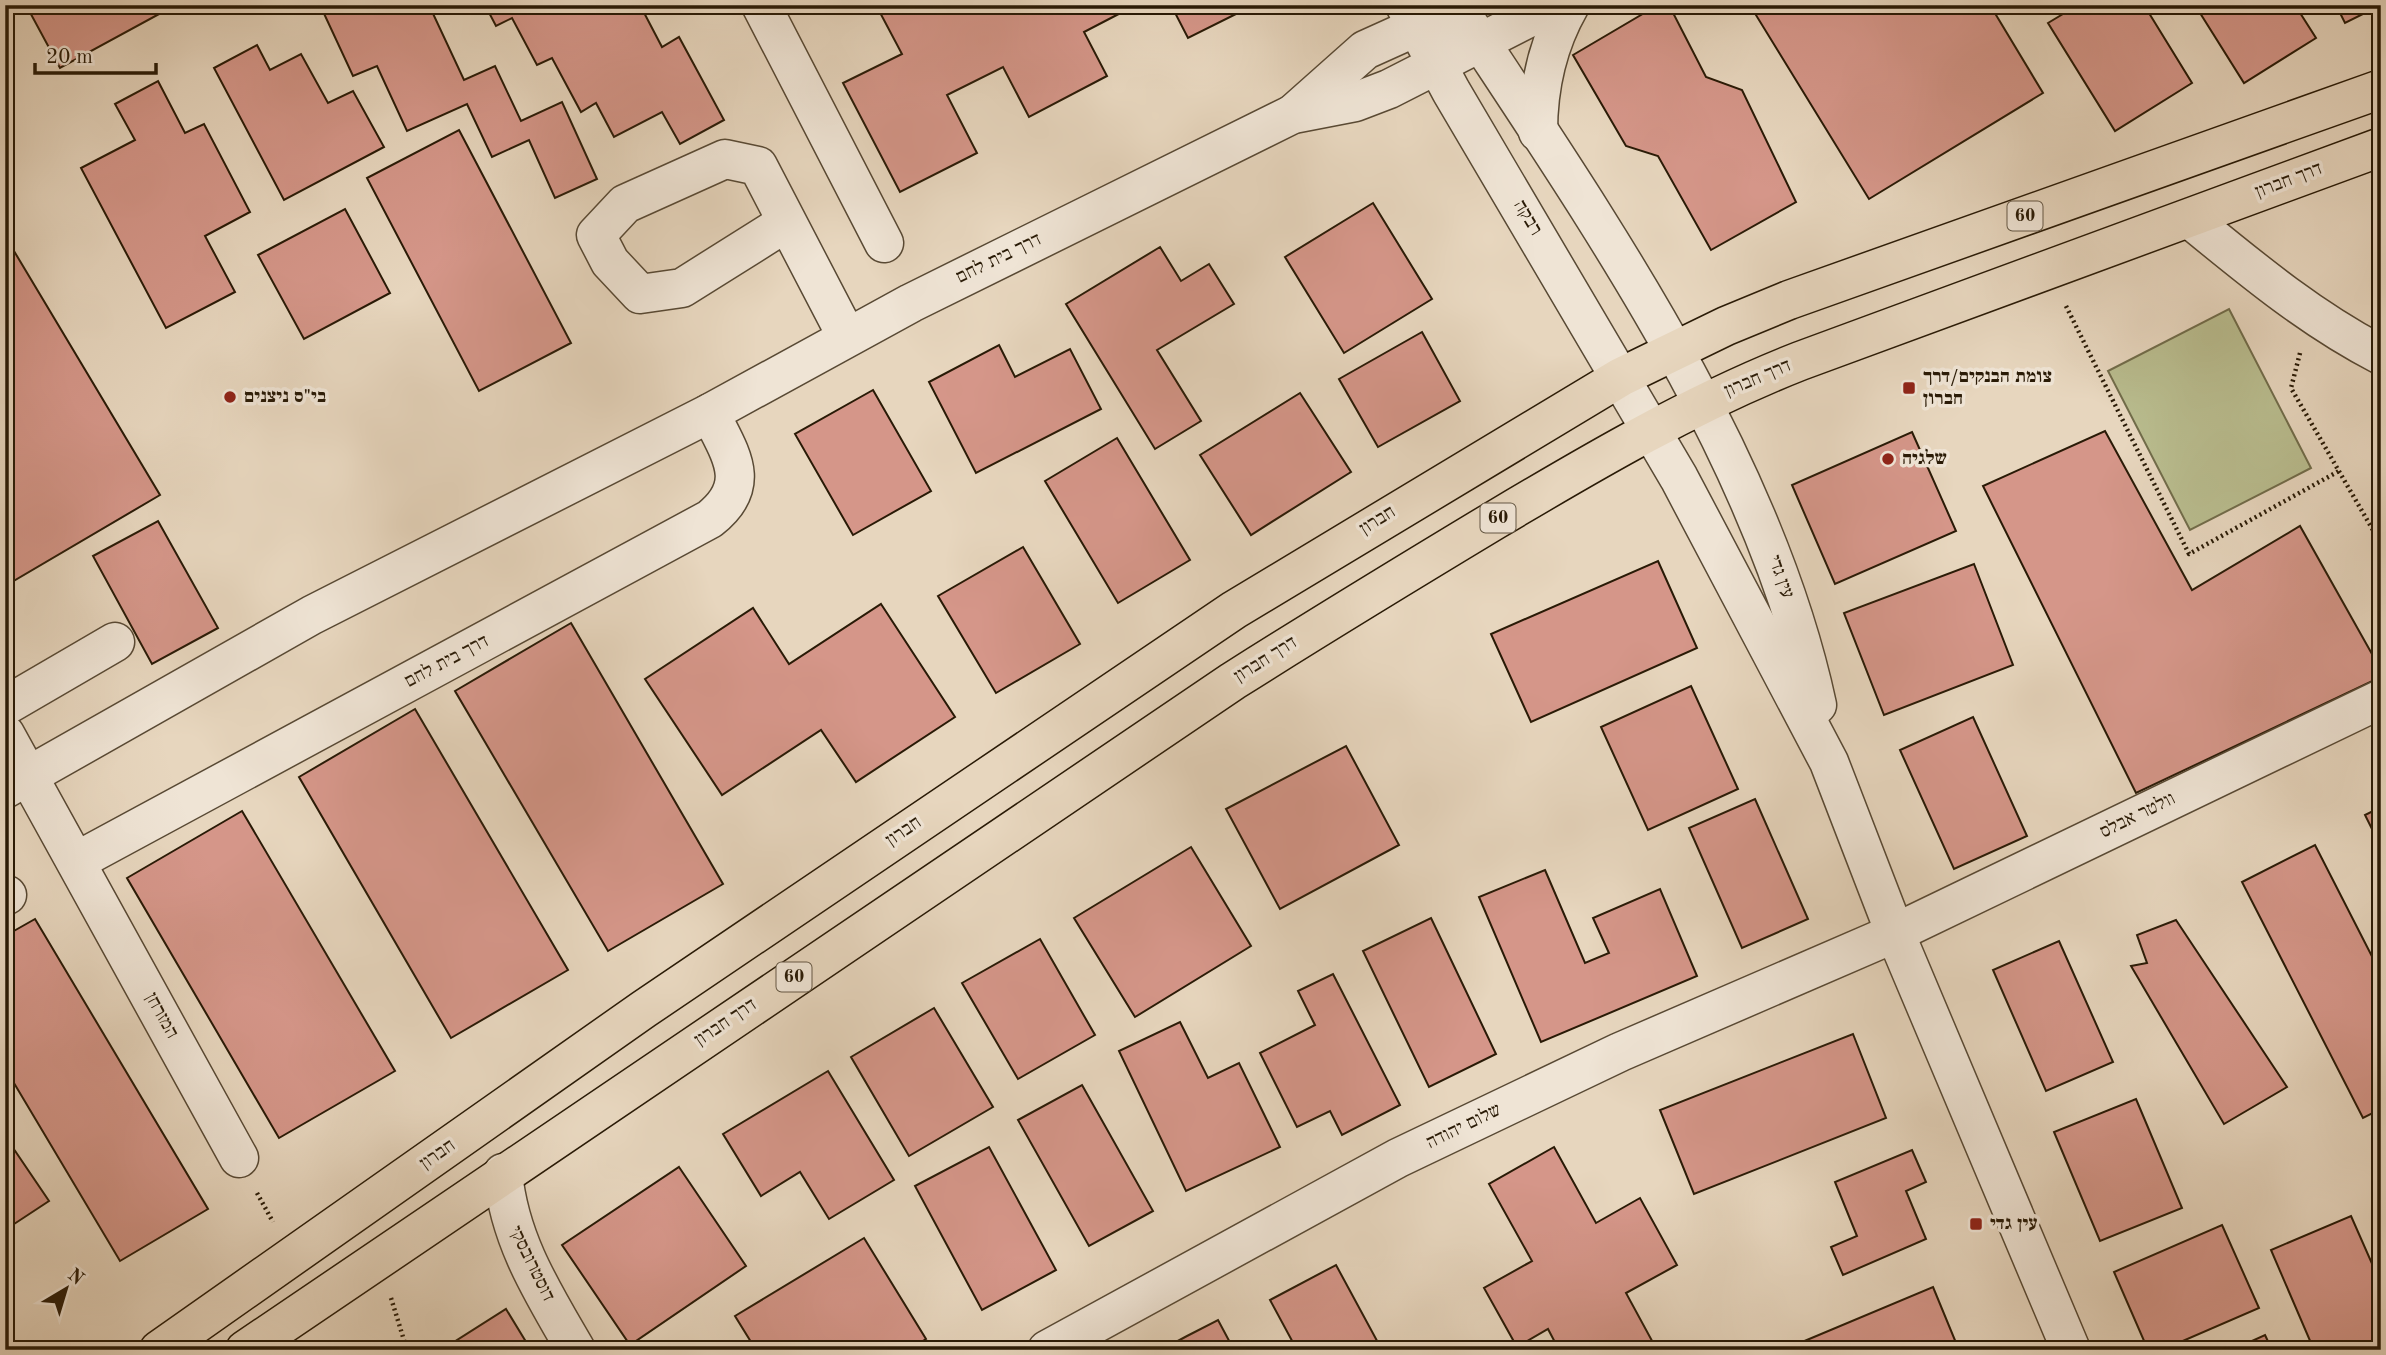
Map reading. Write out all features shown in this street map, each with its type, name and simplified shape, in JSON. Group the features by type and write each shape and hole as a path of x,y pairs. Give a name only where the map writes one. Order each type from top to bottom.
{"highway":[{"name":"60","path":"1673,351 1789,300 2381,89"},
{"name":"דרך חברון","path":"245,1350 1233,681 1359,602 1651,429 1701,403 1800,361 2190,219 2381,146"},
{"name":"חברון","path":"159,1350 644,1009 1098,699 1367,528 1621,377 1673,351"}],"street":[{"path":"761,5 884,243"},
{"path":"1455,5 1538,132 1673,351 1701,403"},
{"name":"דרך בית לחם","path":"1293,114 1355,102 1437,67 1554,5"},
{"path":"1538,132 1538,98 1544,68 1570,5"},
{"path":"1411,16 1481,44"},
{"name":"דרך בית לחם","path":"17,782 312,615 710,413 848,338 1293,114 1365,50 1411,16"},
{"name":"רבקה","path":"1411,16 1437,67 1651,429"},
{"path":"787,222 682,288 640,294 610,262 596,235 625,204 725,159 758,166 848,338"},
{"path":"2190,219 2257,274 2334,331 2381,355"},
{"name":"עין גדי","path":"1701,403 1773,555 1799,632 1829,762"},
{"name":"דרך בית לחם","path":"77,861 710,519 729,499 737,477 731,455 710,413"},
{"name":"עין גדי","path":"1651,429 1741,590 1829,762 1895,933 2071,1350"},
{"path":"5,706 115,642"},
{"name":"וולטר אבלס","path":"1895,933 2381,699"},
{"name":"המזרחן","path":"5,734 17,782 77,861 239,1158"},
{"name":"שלום יהודה","path":"1047,1350 1398,1158 1620,1052 1895,933"},
{"name":"דוסטרובסקי","path":"503,1173 509,1219 522,1253 576,1350"}],"path":[{"path":"2048,271 2189,554 2339,471"},
{"path":"2291,388 2381,544"},
{"path":"239,1158 292,1258"},
{"path":"379,1258 407,1350"}],"green space":[{"path":"2229,309 2311,468 2190,530 2108,371"}],"building":[{"path":"26,5 171,5 172,7 60,68"},
{"path":"320,5 429,5 464,80 495,66 521,121 562,102 597,179 555,198 529,140 492,157 467,104 407,131 377,66 353,76"},
{"path":"485,5 640,5 662,47 679,37 724,120 680,144 662,112 614,137 596,103 581,112 552,58 537,65 512,18 496,26"},
{"path":"876,5 1136,5 1084,32 1107,76 1029,117 1003,67 947,95 977,153 900,192 843,83 902,54"},
{"path":"1171,5 1241,5 1244,10 1188,38"},
{"path":"1658,5 1669,5 1706,77 1742,90 1796,202 1711,250 1658,156 1626,146 1573,55"},
{"path":"1990,5 2043,93 1869,199 1751,7"},
{"path":"2078,5 2144,5 2192,83 2115,131 2048,23"},
{"path":"2195,5 2295,5 2316,38 2244,83"},
{"path":"2336,5 2381,5 2345,23"},
{"path":"257,45 270,70 301,54 328,103 353,91 384,147 284,200 214,68"},
{"path":"158,81 185,133 204,124 250,212 205,236 235,292 166,328 81,168 135,140 115,104"},
{"path":"459,130 571,343 479,391 367,178"},
{"path":"1373,203 1432,299 1344,353 1285,257"},
{"path":"345,209 390,293 304,339 258,255"},
{"path":"5,236 160,495 5,586"},
{"path":"1160,247 1181,281 1209,264 1234,304 1157,350 1201,421 1155,449 1066,304"},
{"path":"1422,332 1460,401 1378,447 1339,379"},
{"path":"999,345 1015,377 1070,349 1101,409 976,473 929,382"},
{"path":"873,390 931,491 853,535 795,434"},
{"path":"1300,393 1351,472 1251,535 1200,455"},
{"path":"2105,431 2192,590 2300,526 2381,670 2381,677 2136,793 1983,486"},
{"path":"1912,432 1956,531 1835,584 1792,485"},
{"path":"1117,438 1190,560 1118,603 1045,481"},
{"path":"158,521 218,628 152,664 93,556"},
{"path":"1023,547 1080,644 996,693 938,596"},
{"path":"1658,561 1697,648 1531,722 1491,634"},
{"path":"1974,564 2013,665 1884,715 1844,613"},
{"path":"881,604 955,717 856,782 821,730 722,795 645,679 753,608 789,664"},
{"path":"571,623 723,884 608,951 455,691"},
{"path":"1691,686 1738,789 1648,830 1601,727"},
{"path":"415,709 568,970 451,1038 299,777"},
{"path":"1973,717 2027,836 1954,869 1900,750"},
{"path":"1346,746 1399,845 1280,909 1226,809"},
{"path":"1755,799 1808,919 1742,948 1689,828"},
{"path":"2381,807 2381,847 2365,815"},
{"path":"242,811 395,1071 279,1138 127,878"},
{"path":"2315,845 2381,974 2381,1109 2363,1118 2242,882"},
{"path":"1191,847 1251,946 1135,1017 1074,918"},
{"path":"1545,870 1585,963 1609,953 1593,918 1660,889 1697,976 1541,1042 1479,897"},
{"path":"1431,918 1496,1054 1429,1087 1363,951"},
{"path":"35,919 208,1209 120,1261 5,1068 5,936"},
{"path":"2176,920 2287,1087 2224,1124 2131,966 2147,963 2137,935"},
{"path":"1040,939 1095,1035 1018,1079 962,983"},
{"path":"2059,941 2113,1062 2046,1091 1993,970"},
{"path":"1333,974 1400,1105 1342,1135 1330,1111 1297,1127 1260,1053 1315,1025 1298,991"},
{"path":"934,1008 993,1107 909,1156 851,1057"},
{"path":"1180,1022 1208,1078 1239,1063 1280,1147 1186,1191 1119,1051"},
{"path":"1853,1034 1886,1118 1694,1194 1660,1110"},
{"path":"828,1071 894,1180 829,1219 800,1172 761,1196 723,1134"},
{"path":"1082,1085 1153,1211 1089,1246 1018,1120"},
{"path":"2136,1099 2182,1208 2100,1241 2054,1132"},
{"path":"5,1136 49,1201 5,1230"},
{"path":"989,1147 1056,1270 982,1310 915,1186"},
{"path":"1554,1147 1596,1223 1640,1198 1677,1265 1626,1293 1657,1350 1559,1350 1548,1329 1517,1347 1484,1288 1532,1261 1489,1184"},
{"path":"1912,1150 1926,1182 1906,1191 1926,1239 1843,1275 1831,1247 1857,1236 1835,1182"},
{"path":"679,1167 746,1266 630,1345 562,1245"},
{"path":"2351,1216 2381,1284 2381,1350 2314,1350 2271,1250"},
{"path":"2222,1225 2259,1308 2162,1350 2148,1350 2114,1272"},
{"path":"864,1238 926,1339 908,1350 756,1350 735,1316"},
{"path":"1336,1265 1382,1350 1297,1350 1270,1300"},
{"path":"1933,1287 1959,1350 1783,1350"},
{"path":"506,1309 531,1350 443,1349"},
{"path":"1218,1320 1234,1350 1161,1350 1187,1336"},
{"path":"2265,1335 2272,1350 2232,1350"}],"place":[{"name":"צומת הבנקים/דרך חברון","path":"1909,388"},
{"name":"בי\"ס ניצנים","path":"230,397"},
{"name":"שלגיה","path":"1888,459"},
{"name":"עין גדי","path":"1976,1224"}]}
